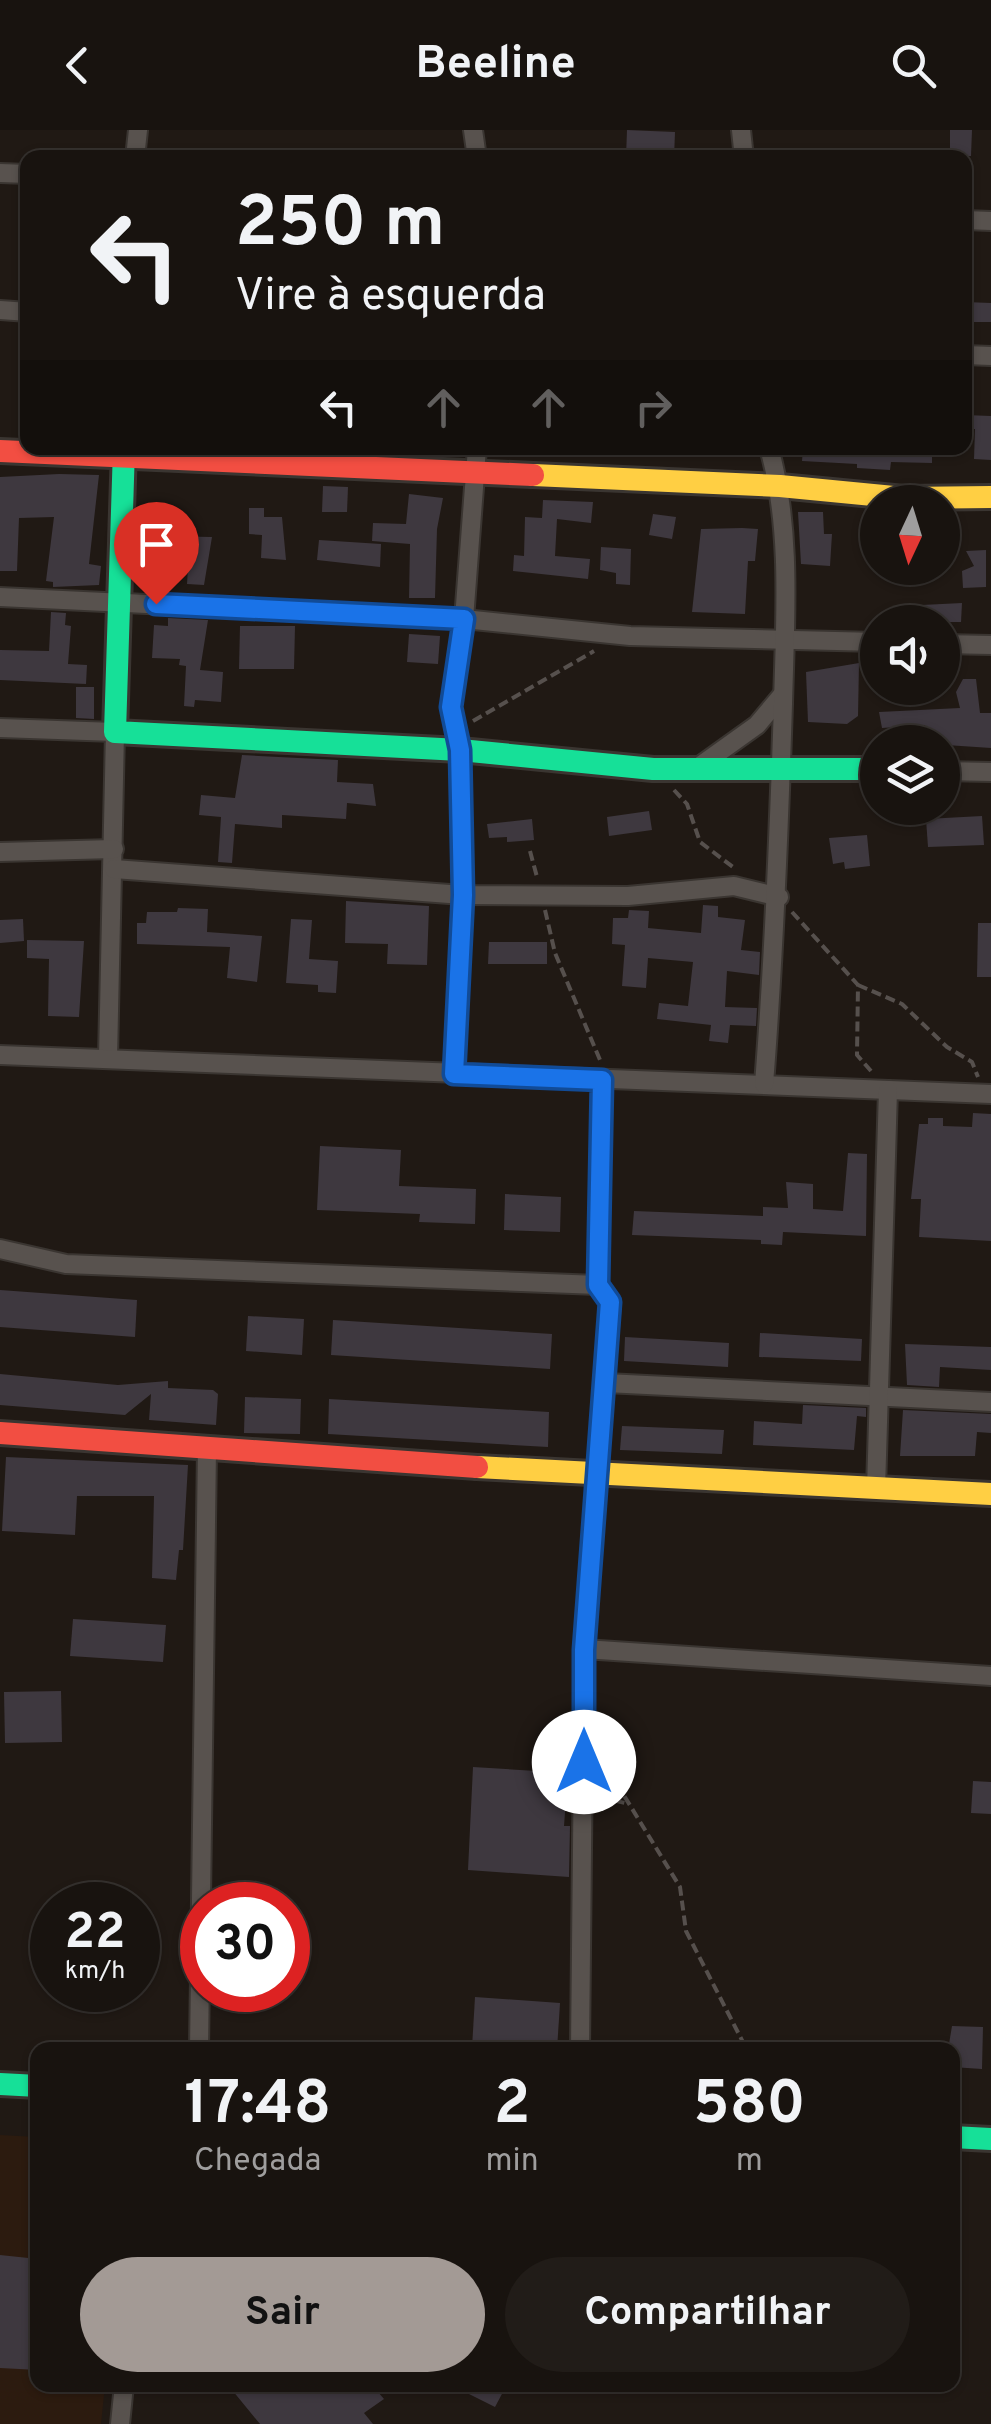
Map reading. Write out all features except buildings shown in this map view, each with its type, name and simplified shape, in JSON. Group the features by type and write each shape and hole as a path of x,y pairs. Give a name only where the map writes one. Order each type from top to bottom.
{"street":[{"path":"108,1058 124,455"},
{"path":"174,455 780,486 904,498 991,497"},
{"path":"454,1074 463,895 458,741 451,707 464,619 477,455"},
{"path":"764,1084 779,897 784,640 780,486 771,455"},
{"path":"0,597 464,619 630,636 860,642"},
{"path":"960,644 991,645"},
{"path":"697,768 757,725 783,694"},
{"path":"0,728 458,741 653,769 860,769"},
{"path":"960,771 991,772"},
{"path":"0,852 114,849"},
{"path":"114,869 463,895 628,896 734,886 779,897"},
{"path":"0,1054 988,1094"},
{"path":"580,2042 584,1650 610,1302 598,1285 602,1080"},
{"path":"876,1489 888,1090"},
{"path":"0,1249 66,1264 598,1285"},
{"path":"606,1383 991,1402"},
{"path":"0,1433 600,1476 991,1494"},
{"path":"199,2042 207,1448"},
{"path":"584,1650 991,1676"},
{"path":"0,2084 30,2086"},
{"path":"960,2137 991,2139"},
{"path":"120,2424 123,2392"}],"path":[{"path":"458,741 594,651"},
{"path":"653,769 687,804 700,842 735,868"},
{"path":"530,852 555,953 599,1048 602,1080"},
{"path":"779,897 858,984 902,1004 946,1047 972,1062 988,1094"},
{"path":"858,984 857,1055 888,1090"},
{"path":"585,1731 680,1887 686,1932 743,2042"},
{"path":"584,1793 629,1804"}],"shaded area":[{"path":"0,2135 30,2137 30,2392 104,2392 101,2424 0,2424"}],"traffic: fast":[{"path":"124,455 115,732 460,750 653,769 860,769"},
{"path":"0,2084 30,2086"},
{"path":"960,2137 991,2139"}],"traffic: slow":[{"path":"533,475 780,486 904,498 991,497"},
{"path":"477,1467 991,1494"}],"traffic: jam":[{"path":"0,451 20,452"},
{"path":"89,455 533,475"},
{"path":"0,1433 477,1467"}],"route":[{"path":"156,604 464,619 451,707 460,750 463,895 454,1074 602,1080 598,1285 610,1302 584,1650 584,1762"}]}
